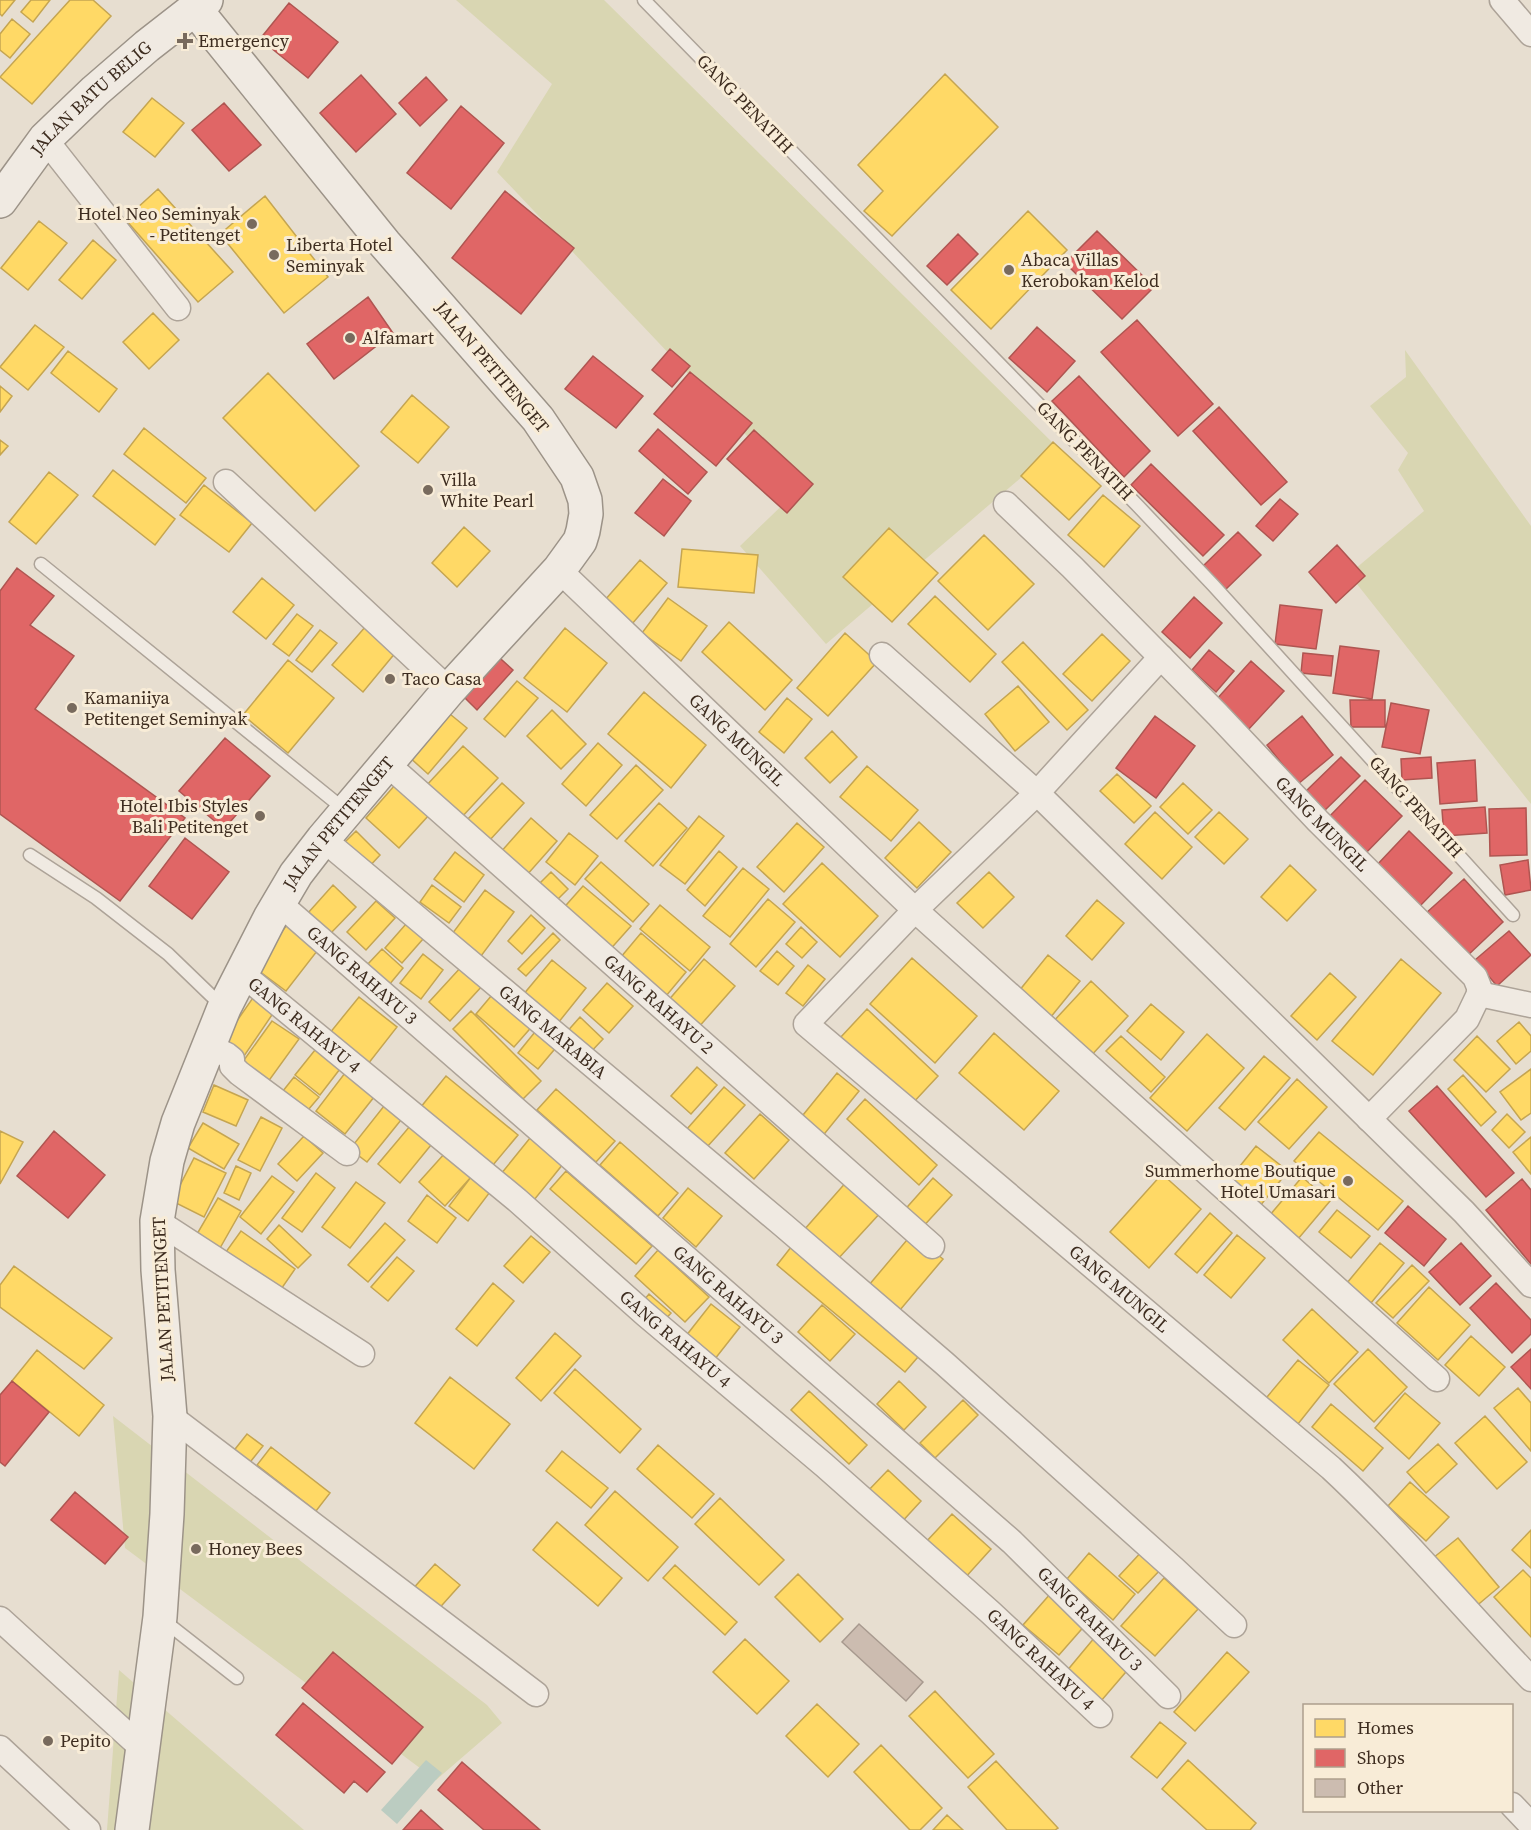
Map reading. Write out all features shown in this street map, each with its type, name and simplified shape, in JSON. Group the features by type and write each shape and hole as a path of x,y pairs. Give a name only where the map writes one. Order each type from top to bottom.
{"main road":[{"name":"JALAN BATU BELIG","path":"0,201 45,139 129,61 201,5"},
{"name":"JALAN PETITENGET","path":"132,1830 160,1617 167,1514 170,1416 158,1270 157,1221 167,1161 178,1122 224,1008 296,874 323,838 449,690 559,570 580,541 585,514 585,500 579,485 566,459 538,419 385,244 201,5"}],"street":[{"path":"1502,0 1531,34"},
{"path":"45,139 178,308"},
{"path":"226,482 449,690"},
{"name":"GANG MUNGIL","path":"1006,504 1072,567 1318,821 1474,977 1479,987 1479,994"},
{"name":"GANG MUNGIL","path":"559,570 915,910 1437,1379"},
{"path":"882,655 1037,793 1464,1212 1531,1285"},
{"name":"GANG MUNGIL","path":"1161,657 1037,793 915,910 806,1024 1331,1468 1378,1512 1531,1679"},
{"name":"GANG RAHAYU 2","path":"386,763 932,1246"},
{"name":"GANG MARABIA","path":"323,838 944,1363 1173,1568 1233,1625"},
{"name":"GANG RAHAYU 3","path":"279,903 1012,1542 1168,1696"},
{"name":"GANG RAHAYU 4","path":"241,973 517,1200 645,1314 807,1450 990,1612 1100,1715"},
{"path":"1369,1119 1467,1019 1479,994 1531,1005"},
{"path":"209,1046 227,1055 232,1059 232,1066 239,1073 347,1153"},
{"path":"157,1221 362,1354"},
{"path":"170,1416 536,1694"},
{"path":"0,1619 142,1748"},
{"path":"0,1748 88,1830"},
{"path":"1513,1806 1531,1825"}],"lane":[{"name":"GANG PENATIH","path":"644,0 1153,521 1514,915"},
{"path":"41,564 346,811"},
{"path":"30,855 96,898 160,947 224,1008"},
{"path":"160,1617 237,1678"}],"shaded area":[{"path":"456,0 604,0 1057,447 826,644 740,546 798,490 497,172 552,84"},
{"path":"1405,350 1531,526 1531,804 1349,574 1424,511 1398,470 1408,453 1370,406 1406,377"},
{"path":"113,1416 487,1705 502,1723 436,1780 125,1548"},
{"path":"119,1670 304,1830 107,1830"},
{"path":"426,1760 442,1773 397,1824 381,1810"}],"building: Homes":[{"path":"0,0 15,0 2,16 0,14"},
{"path":"31,0 50,0 33,22 21,12"},
{"path":"70,0 93,0 111,16 32,104 0,77"},
{"path":"12,19 30,34 10,58 0,50 0,34"},
{"path":"945,74 998,127 892,236 864,211 883,191 858,165"},
{"path":"152,98 184,123 155,157 123,132"},
{"path":"158,189 233,272 198,302 125,219"},
{"name":"Liberta Hotel Seminyak","path":"265,196 328,277 284,313 220,234"},
{"name":"Abaca Villas Kerobokan Kelod","path":"1028,211 1067,250 991,329 951,290"},
{"path":"39,221 67,243 28,290 1,268"},
{"path":"93,240 116,260 82,299 59,280"},
{"path":"153,313 179,340 149,369 123,342"},
{"path":"35,325 64,347 28,390 0,367"},
{"path":"68,351 117,389 99,412 51,373"},
{"path":"268,373 359,466 315,511 223,418"},
{"path":"0,386 12,396 0,412"},
{"path":"412,395 449,427 418,463 381,432"},
{"path":"144,428 206,478 186,503 124,454"},
{"path":"0,440 8,446 0,455"},
{"path":"1053,442 1101,486 1069,520 1021,476"},
{"path":"113,470 175,519 155,545 93,496"},
{"path":"49,472 78,495 36,544 9,522"},
{"path":"204,485 252,523 229,552 180,515"},
{"path":"1103,495 1140,526 1104,567 1068,535"},
{"path":"464,527 490,551 457,587 432,563"},
{"path":"889,528 938,573 892,622 843,577"},
{"path":"984,535 1034,584 988,630 938,581"},
{"path":"682,549 758,555 754,593 678,587"},
{"path":"640,560 667,583 632,624 605,600"},
{"path":"262,578 294,605 266,639 233,612"},
{"path":"935,596 996,654 970,682 908,624"},
{"path":"668,598 707,626 681,661 642,633"},
{"path":"297,614 313,626 289,656 273,644"},
{"path":"729,622 792,680 765,710 702,652"},
{"path":"366,626 396,652 363,692 332,665"},
{"path":"565,628 607,663 567,712 524,678"},
{"path":"320,630 337,643 312,672 296,660"},
{"path":"845,633 877,662 828,716 797,688"},
{"path":"1102,634 1130,661 1092,701 1063,674"},
{"path":"1023,642 1088,710 1067,730 1002,662"},
{"path":"288,660 334,698 288,753 243,715"},
{"path":"517,681 538,698 505,737 484,719"},
{"path":"1018,686 1049,722 1015,751 985,714"},
{"path":"644,692 706,745 671,788 608,734"},
{"path":"787,698 812,719 784,753 759,732"},
{"path":"445,710 467,728 428,774 407,755"},
{"path":"552,710 586,744 561,769 527,736"},
{"path":"832,731 857,757 830,783 805,758"},
{"path":"598,743 622,765 586,806 562,784"},
{"path":"463,746 498,778 461,818 426,786"},
{"path":"636,765 663,790 617,839 590,815"},
{"path":"867,766 918,810 891,841 840,797"},
{"path":"1117,774 1151,806 1134,823 1100,791"},
{"path":"502,783 524,803 489,841 467,820"},
{"path":"1183,783 1212,810 1188,834 1160,807"},
{"path":"395,785 429,815 399,848 366,818"},
{"path":"659,803 687,828 653,866 625,841"},
{"path":"1155,812 1192,847 1162,879 1125,844"},
{"path":"1219,812 1248,839 1224,864 1195,837"},
{"path":"699,816 724,836 685,884 660,865"},
{"path":"531,818 557,841 526,876 500,853"},
{"path":"919,822 951,852 917,888 885,858"},
{"path":"797,823 824,847 784,892 757,867"},
{"path":"356,831 380,855 368,868 343,844"},
{"path":"569,833 598,856 575,885 546,862"},
{"path":"719,851 737,867 705,906 687,890"},
{"path":"455,852 484,875 464,902 434,879"},
{"path":"601,862 649,904 633,922 585,879"},
{"path":"822,863 878,916 840,957 783,904"},
{"path":"1290,865 1316,890 1287,921 1261,897"},
{"path":"743,868 769,889 730,937 703,916"},
{"path":"551,872 568,889 554,903 537,886"},
{"path":"989,872 1014,897 983,928 957,903"},
{"path":"333,885 356,907 330,934 308,913"},
{"path":"432,885 461,907 449,923 420,902"},
{"path":"583,886 631,926 607,953 560,912"},
{"path":"485,890 514,912 481,956 452,934"},
{"path":"768,899 795,922 756,967 730,944"},
{"path":"1097,900 1124,923 1092,960 1066,936"},
{"path":"376,901 395,918 366,950 347,932"},
{"path":"660,905 710,947 690,971 640,929"},
{"path":"531,915 545,928 522,954 508,941"},
{"path":"289,922 321,946 286,991 255,968"},
{"path":"406,924 423,939 402,963 385,948"},
{"path":"801,927 817,942 802,958 786,944"},
{"path":"553,933 560,940 526,976 518,969"},
{"path":"641,933 686,972 666,996 621,957"},
{"path":"382,949 403,968 389,985 367,965"},
{"path":"777,951 794,966 778,985 760,971"},
{"path":"423,954 443,970 421,999 400,983"},
{"path":"1048,955 1080,981 1050,1018 1019,991"},
{"path":"912,958 977,1016 935,1063 870,1004"},
{"path":"704,959 735,986 697,1029 667,1002"},
{"path":"1401,959 1441,993 1373,1075 1332,1041"},
{"path":"552,960 586,988 558,1023 523,995"},
{"path":"808,965 825,979 803,1006 786,993"},
{"path":"462,966 483,985 450,1021 429,1002"},
{"path":"1330,973 1356,997 1317,1040 1291,1016"},
{"path":"1091,981 1128,1016 1088,1059 1051,1024"},
{"path":"607,983 633,1006 609,1033 583,1010"},
{"path":"497,989 535,1023 514,1047 476,1014"},
{"path":"257,992 278,1006 244,1056 223,1041"},
{"path":"359,997 397,1027 368,1064 329,1034"},
{"path":"1151,1004 1184,1032 1161,1060 1127,1031"},
{"path":"867,1009 938,1076 911,1105 840,1038"},
{"path":"471,1011 541,1081 523,1099 453,1029"},
{"path":"580,1017 603,1039 588,1055 565,1034"},
{"path":"272,1021 299,1039 265,1086 239,1067"},
{"path":"1519,1022 1531,1036 1531,1051 1516,1064 1497,1041"},
{"path":"539,1027 559,1044 538,1069 518,1053"},
{"path":"994,1033 1059,1091 1024,1130 959,1073"},
{"path":"1207,1034 1244,1068 1187,1131 1150,1098"},
{"path":"1121,1036 1165,1077 1151,1092 1106,1051"},
{"path":"1477,1036 1510,1069 1486,1092 1454,1060"},
{"path":"319,1045 343,1065 320,1095 295,1075"},
{"path":"1264,1056 1290,1078 1245,1130 1219,1108"},
{"path":"697,1067 717,1085 691,1114 671,1096"},
{"path":"1531,1069 1531,1113 1521,1120 1500,1092"},
{"path":"345,1073 374,1097 345,1134 316,1111"},
{"path":"837,1073 859,1091 821,1138 799,1120"},
{"path":"1463,1075 1496,1112 1481,1126 1448,1089"},
{"path":"446,1076 518,1135 488,1171 416,1113"},
{"path":"294,1077 319,1097 303,1116 279,1096"},
{"path":"1297,1079 1327,1107 1289,1149 1258,1122"},
{"path":"214,1085 248,1100 236,1126 203,1112"},
{"path":"724,1087 745,1105 707,1147 687,1129"},
{"path":"556,1089 615,1141 596,1162 537,1110"},
{"path":"865,1099 937,1165 919,1185 847,1119"},
{"path":"388,1101 405,1115 367,1162 350,1149"},
{"path":"760,1114 789,1140 754,1179 725,1153"},
{"path":"1507,1114 1525,1132 1509,1148 1492,1130"},
{"path":"261,1117 282,1128 260,1171 238,1160"},
{"path":"203,1123 239,1144 224,1169 188,1148"},
{"path":"410,1126 431,1145 400,1183 378,1164"},
{"path":"0,1131 23,1142 0,1184"},
{"name":"Summerhome Boutique Hotel Umasari","path":"1319,1132 1403,1201 1378,1230 1294,1161"},
{"path":"304,1136 323,1153 297,1181 278,1164"},
{"path":"1531,1137 1531,1174 1513,1152"},
{"path":"530,1138 563,1164 534,1200 501,1174"},
{"path":"620,1142 678,1193 658,1216 600,1165"},
{"path":"1256,1146 1288,1171 1260,1206 1228,1181"},
{"path":"445,1153 471,1177 445,1206 419,1182"},
{"path":"194,1158 226,1173 204,1217 172,1201"},
{"path":"236,1166 251,1173 239,1200 224,1193"},
{"path":"566,1171 652,1246 636,1264 550,1189"},
{"path":"316,1173 335,1188 302,1232 282,1218"},
{"path":"1162,1174 1201,1209 1149,1268 1110,1232"},
{"path":"272,1176 294,1192 261,1234 240,1217"},
{"path":"471,1177 490,1192 468,1221 449,1206"},
{"path":"1302,1177 1330,1201 1298,1239 1270,1215"},
{"path":"933,1178 952,1195 920,1230 901,1214"},
{"path":"848,1180 882,1211 837,1260 804,1230"},
{"path":"356,1182 385,1203 350,1248 322,1227"},
{"path":"688,1188 722,1216 696,1247 663,1218"},
{"path":"427,1195 456,1218 437,1243 408,1221"},
{"path":"218,1198 241,1211 220,1248 197,1234"},
{"path":"1337,1210 1370,1236 1351,1258 1319,1232"},
{"path":"1210,1213 1232,1233 1197,1273 1175,1254"},
{"path":"385,1223 405,1240 368,1282 348,1265"},
{"path":"279,1225 311,1255 298,1268 267,1239"},
{"path":"241,1231 295,1269 277,1295 223,1256"},
{"path":"912,1234 943,1259 900,1310 869,1285"},
{"path":"1237,1235 1265,1258 1231,1298 1204,1275"},
{"path":"531,1236 550,1252 523,1283 504,1266"},
{"path":"795,1242 924,1350 905,1372 777,1265"},
{"path":"1380,1243 1404,1263 1371,1303 1347,1283"},
{"path":"658,1250 709,1297 685,1322 635,1276"},
{"path":"397,1257 414,1271 388,1301 371,1287"},
{"path":"1412,1265 1429,1281 1393,1318 1376,1303"},
{"path":"14,1266 112,1338 84,1369 0,1307 0,1285"},
{"path":"493,1283 514,1301 477,1346 456,1329"},
{"path":"1429,1287 1470,1325 1438,1360 1397,1323"},
{"path":"649,1294 671,1313 661,1324 640,1305"},
{"path":"711,1304 740,1327 711,1364 682,1341"},
{"path":"822,1305 855,1334 830,1361 798,1332"},
{"path":"1312,1309 1358,1352 1329,1383 1283,1340"},
{"path":"555,1333 581,1356 541,1401 516,1378"},
{"path":"1471,1336 1505,1367 1479,1396 1445,1365"},
{"path":"1368,1349 1407,1387 1374,1422 1334,1384"},
{"path":"37,1350 104,1405 79,1436 12,1381"},
{"path":"1298,1360 1329,1385 1294,1429 1262,1403"},
{"path":"575,1369 641,1429 620,1453 554,1393"},
{"path":"450,1377 510,1424 474,1469 415,1423"},
{"path":"899,1381 926,1407 904,1430 877,1404"},
{"path":"1518,1388 1531,1403 1531,1451 1494,1408"},
{"path":"809,1391 867,1445 849,1464 791,1410"},
{"path":"1405,1393 1440,1423 1409,1459 1375,1428"},
{"path":"963,1400 978,1415 935,1458 920,1443"},
{"path":"1331,1404 1383,1448 1363,1471 1312,1427"},
{"path":"1485,1416 1527,1462 1497,1489 1455,1443"},
{"path":"247,1434 263,1446 247,1466 232,1453"},
{"path":"1438,1444 1457,1464 1426,1493 1407,1472"},
{"path":"658,1445 714,1494 692,1518 637,1469"},
{"path":"271,1447 330,1493 316,1511 257,1465"},
{"path":"562,1451 608,1488 591,1508 546,1471"},
{"path":"888,1470 921,1501 899,1525 866,1493"},
{"path":"1410,1482 1449,1517 1426,1541 1388,1506"},
{"path":"615,1491 678,1547 648,1581 585,1525"},
{"path":"720,1498 784,1560 759,1585 695,1524"},
{"path":"952,1514 991,1549 964,1579 925,1543"},
{"path":"557,1522 622,1578 598,1606 533,1550"},
{"path":"1531,1530 1531,1568 1512,1550"},
{"path":"1458,1538 1499,1587 1474,1608 1433,1558"},
{"path":"1145,1548 1164,1566 1138,1593 1119,1576"},
{"path":"1089,1553 1135,1594 1113,1620 1067,1579"},
{"path":"435,1564 460,1585 435,1613 411,1591"},
{"path":"675,1565 737,1622 725,1635 663,1578"},
{"path":"1523,1570 1531,1578 1531,1637 1494,1597"},
{"path":"798,1574 843,1619 820,1642 775,1597"},
{"path":"1164,1578 1198,1609 1155,1656 1121,1626"},
{"path":"1051,1593 1087,1623 1059,1655 1023,1625"},
{"path":"1095,1637 1131,1666 1101,1701 1066,1672"},
{"path":"745,1639 789,1681 757,1714 713,1672"},
{"path":"1227,1652 1249,1672 1195,1731 1174,1712"},
{"path":"935,1691 994,1754 968,1778 909,1716"},
{"path":"817,1704 859,1744 828,1777 786,1736"},
{"path":"1160,1722 1186,1743 1157,1778 1131,1757"},
{"path":"881,1745 942,1808 920,1830 910,1830 854,1772"},
{"path":"1188,1760 1256,1823 1250,1830 1207,1830 1162,1789"},
{"path":"996,1761 1058,1828 1055,1830 1007,1830 968,1787"},
{"path":"947,1815 963,1830 933,1830"}],"building: Shops":[{"path":"289,3 338,42 308,78 260,39"},
{"path":"361,75 396,114 356,152 320,113"},
{"path":"426,77 447,100 420,126 399,103"},
{"path":"224,103 261,145 229,171 192,130"},
{"path":"461,106 504,143 451,209 407,173"},
{"path":"505,191 574,248 521,314 452,258"},
{"path":"1097,231 1154,287 1122,319 1065,263"},
{"path":"958,234 978,254 947,285 927,266"},
{"name":"Alfamart","path":"368,297 393,333 334,379 307,344"},
{"path":"1137,320 1213,404 1178,436 1101,352"},
{"path":"1037,327 1075,361 1047,392 1009,358"},
{"path":"670,349 690,366 672,387 652,370"},
{"path":"593,356 643,396 616,428 565,389"},
{"path":"690,372 752,423 716,466 654,414"},
{"path":"1079,376 1150,451 1124,477 1052,401"},
{"path":"1219,407 1287,482 1261,505 1193,431"},
{"path":"658,429 707,472 688,494 639,451"},
{"path":"754,430 813,484 787,513 727,459"},
{"path":"1151,464 1224,535 1203,556 1131,485"},
{"path":"663,479 691,501 664,536 635,513"},
{"path":"1280,499 1298,514 1273,541 1256,526"},
{"path":"1238,532 1261,555 1224,591 1201,568"},
{"path":"1337,545 1365,576 1336,603 1309,572"},
{"path":"17,568 54,596 30,625 74,656 35,709 185,818 120,901 0,814 0,591"},
{"path":"1194,597 1222,623 1190,658 1162,632"},
{"path":"1280,605 1322,610 1316,649 1275,644"},
{"path":"1340,646 1379,651 1372,699 1333,693"},
{"path":"1209,650 1234,671 1216,692 1192,670"},
{"path":"492,651 513,670 477,710 456,689"},
{"path":"1303,653 1333,656 1331,676 1301,673"},
{"path":"1251,661 1284,691 1248,730 1216,700"},
{"path":"1350,700 1385,700 1385,727 1351,727"},
{"path":"1391,703 1429,710 1420,754 1382,747"},
{"path":"1155,716 1195,746 1156,798 1116,768"},
{"path":"1302,716 1333,755 1298,784 1267,745"},
{"path":"225,738 270,776 224,829 179,791"},
{"path":"1341,757 1360,776 1322,813 1303,794"},
{"path":"1431,757 1432,778 1402,780 1401,759"},
{"path":"1475,760 1477,801 1440,804 1437,763"},
{"path":"1365,780 1402,816 1361,858 1324,822"},
{"path":"1485,807 1487,833 1444,836 1442,810"},
{"path":"1526,808 1527,855 1490,856 1489,809"},
{"path":"1409,831 1452,873 1419,907 1376,866"},
{"path":"185,838 229,872 192,919 149,886"},
{"path":"1528,860 1531,890 1505,895 1500,865"},
{"path":"1464,879 1503,922 1466,957 1425,914"},
{"path":"1509,931 1531,955 1497,986 1475,960"},
{"path":"1437,1086 1514,1173 1486,1197 1409,1111"},
{"path":"54,1131 105,1175 68,1218 17,1176"},
{"path":"1522,1179 1531,1190 1531,1264 1486,1210"},
{"path":"1408,1206 1446,1239 1424,1266 1385,1233"},
{"path":"1461,1243 1491,1276 1460,1305 1429,1272"},
{"path":"1496,1283 1531,1320 1531,1334 1512,1353 1470,1308"},
{"path":"1531,1349 1531,1389 1511,1367"},
{"path":"12,1381 49,1412 5,1466 0,1462 0,1395"},
{"path":"75,1492 128,1537 105,1564 51,1520"},
{"path":"333,1652 423,1727 392,1764 302,1688"},
{"path":"303,1703 385,1772 367,1792 354,1781 344,1793 276,1735"},
{"path":"462,1762 540,1830 484,1830 438,1790"},
{"path":"421,1810 443,1830 403,1830"}],"building: Other":[{"path":"859,1624 923,1682 906,1701 842,1642"}],"place":[{"name":"Emergency","path":"185,41"},
{"name":"Hotel Neo Seminyak - Petitenget","path":"252,224"},
{"name":"Liberta Hotel Seminyak","path":"274,255"},
{"name":"Abaca Villas Kerobokan Kelod","path":"1009,270"},
{"name":"Alfamart","path":"350,338"},
{"name":"Villa White Pearl","path":"428,490"},
{"name":"Taco Casa","path":"390,679"},
{"name":"Kamaniiya Petitenget Seminyak","path":"72,708"},
{"name":"Hotel Ibis Styles Bali Petitenget","path":"260,816"},
{"name":"Summerhome Boutique Hotel Umasari","path":"1348,1181"},
{"name":"Honey Bees","path":"196,1549"},
{"name":"Pepito","path":"48,1741"}]}
